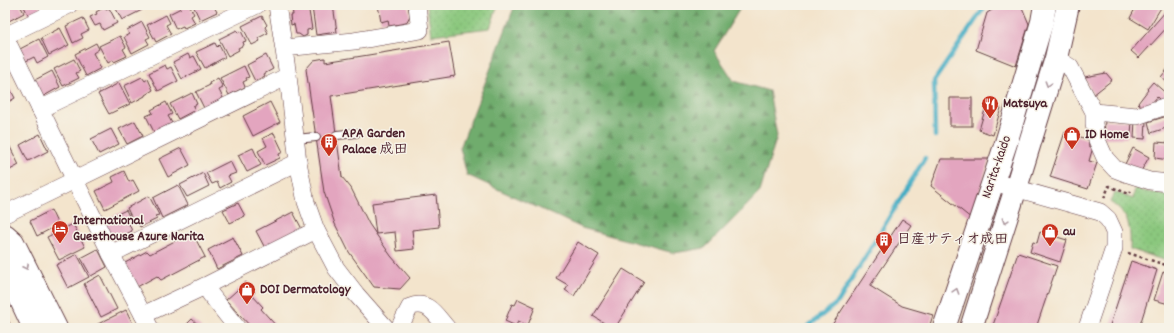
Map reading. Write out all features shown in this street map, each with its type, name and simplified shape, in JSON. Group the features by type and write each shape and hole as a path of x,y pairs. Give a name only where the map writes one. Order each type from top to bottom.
{"main road":[{"name":"Narita-kaido","path":"971,328 1056,58 1068,5"},
{"name":"Narita-kaido","path":"944,328 1006,143 1039,11"},
{"path":"5,235 13,242 56,328"},
{"path":"5,266 34,328"}],"street":[{"path":"69,5 5,36 74,180 146,322 206,286 316,230"},
{"path":"40,110 257,5"},
{"path":"277,5 288,76 298,162 306,202 316,230 336,268 359,298 386,328"},
{"path":"284,48 354,41 420,30 417,5"},
{"path":"1056,58 1070,66 1094,112 1094,124 1097,140 1105,158 1115,169 1150,181 1169,183"},
{"path":"5,214 288,76"},
{"path":"1094,112 1137,116 1169,105"},
{"path":"111,254 298,162"},
{"path":"992,183 1016,188 1098,211 1108,219 1114,232 1114,248 1087,328"},
{"path":"206,286 211,295 237,328"},
{"path":"399,328 410,307 418,304 426,306 447,328"}],"lane":[{"path":"337,134 356,133"},
{"path":"296,139 316,137"}],"path":[{"path":"1098,211 1109,186 1130,194 1132,187 1124,184 1128,174"},
{"path":"1114,248 1169,266"}],"green space":[{"path":"427,5 498,5 490,28 431,35"},
{"path":"515,5 742,5 714,51 734,81 769,91 777,136 760,192 705,248 674,253 582,228 467,175 460,148"},
{"path":"1135,188 1169,196 1169,262 1130,249 1128,222 1121,212 1110,202 1115,192 1133,199"}],"building":[{"path":"5,5 20,5 24,13 5,23"},
{"path":"23,5 44,5 39,7 41,10 29,16"},
{"path":"114,5 139,5 142,10 122,20"},
{"path":"189,5 194,14 191,16 195,23 184,28 183,26 176,29 169,14 181,8 180,6"},
{"path":"193,5 213,5 217,12 200,20"},
{"path":"308,5 312,29 307,30 307,35 303,37 296,34 294,24 291,25 290,15 293,15 292,7"},
{"path":"333,5 337,32 316,35 312,7"},
{"path":"378,5 408,5 410,16 406,23 389,26 388,20 381,22"},
{"path":"1000,5 1021,5 1029,24 1016,66 976,50 987,13"},
{"path":"1137,5 1169,5 1169,10 1162,6 1148,29 1130,18"},
{"path":"105,7 106,9 109,8 117,23 103,30 100,24 95,26 90,17 97,14 96,12"},
{"path":"1166,11 1169,14 1169,25 1139,58 1131,51"},
{"path":"166,15 170,23 166,25 171,34 156,42 147,25"},
{"path":"262,16 267,25 265,27 268,33 258,38 260,41 252,45 242,26"},
{"path":"83,18 89,30 81,34 83,38 73,43 66,26"},
{"path":"142,22 150,37 146,39 149,44 132,53 124,37 129,34 127,30"},
{"path":"60,28 69,45 49,55 41,38"},
{"path":"237,30 238,33 241,31 246,41 243,42 244,45 238,48 239,50 228,56 219,39"},
{"path":"120,36 126,47 123,49 127,56 108,63 99,46"},
{"path":"39,39 48,57 37,63 34,57 26,61 20,49"},
{"path":"449,42 455,76 331,96 342,177 351,188 369,224 391,256 410,278 400,289 374,287 349,252 335,224 324,192 306,69 314,60 325,58 325,62"},
{"path":"96,43 99,49 93,53 101,68 86,76 75,54"},
{"path":"215,43 217,47 219,45 225,57 205,68 196,52"},
{"path":"188,54 190,58 194,56 201,69 182,79 173,62"},
{"path":"266,55 273,69 264,74 265,76 255,81 247,65"},
{"path":"74,59 80,71 76,73 79,78 63,86 54,69"},
{"path":"5,64 11,76 5,80"},
{"path":"165,65 167,69 171,67 178,81 158,91 149,73"},
{"path":"244,66 249,77 243,82 245,87 229,95 220,78"},
{"path":"1169,67 1169,84 1161,77"},
{"path":"52,71 60,87 42,97 33,81"},
{"path":"1106,73 1112,80 1093,95 1085,77"},
{"path":"142,77 145,81 148,79 153,90 132,103 124,86"},
{"path":"218,78 223,88 219,90 223,98 204,108 196,92 210,85 209,83"},
{"path":"1153,82 1169,96 1163,103 1157,97 1146,110 1138,103"},
{"path":"7,83 15,98 5,104 5,84"},
{"path":"119,83 130,104 109,114 98,94"},
{"path":"192,93 197,104 193,106 195,110 178,119 170,104"},
{"path":"950,98 972,98 972,126 950,126"},
{"path":"166,102 172,114 168,116 172,123 154,132 146,116 153,113 151,110"},
{"path":"270,102 280,122 253,136 243,116"},
{"path":"987,103 1001,108 993,135 979,130"},
{"path":"1167,116 1169,127 1151,133 1148,122"},
{"path":"1105,120 1132,121 1131,135 1127,135 1127,138 1104,138"},
{"path":"1135,120 1146,121 1145,139 1134,138"},
{"path":"135,121 143,136 127,144 119,129"},
{"path":"111,129 119,144 99,154 91,139"},
{"path":"1065,132 1090,140 1088,146 1093,147 1089,161 1097,163 1088,189 1050,177"},
{"path":"274,133 283,152 279,154 280,158 265,165 258,151 267,146 263,138"},
{"path":"40,134 48,151 28,161 20,145"},
{"path":"6,139 19,165 8,171 5,167"},
{"path":"1156,142 1169,143 1169,160 1155,158"},
{"path":"181,148 190,165 168,177 159,159"},
{"path":"253,148 261,165 247,172 238,155"},
{"path":"1133,148 1149,157 1140,173 1125,164"},
{"path":"941,159 989,159 972,219 931,186"},
{"path":"230,161 236,173 228,176 231,182 220,188 217,182 212,184 206,173"},
{"path":"124,171 129,182 133,180 139,191 105,209 96,191 114,182 112,177"},
{"path":"203,173 209,186 187,197 180,185"},
{"path":"178,185 188,205 162,218 153,198"},
{"path":"436,195 439,227 412,230 414,249 397,251 395,232 376,234 372,203"},
{"path":"149,196 159,215 155,216 157,219 140,227 137,221 134,223 127,208"},
{"path":"238,203 245,216 230,223 223,210"},
{"path":"51,210 58,225 37,236 30,221"},
{"path":"126,210 132,222 129,224 132,231 113,241 103,221"},
{"path":"293,212 302,229 265,248 256,231"},
{"name":"日産サティオ成田","path":"902,219 911,225 870,286 902,306 933,315 929,328 830,328"},
{"path":"73,224 85,247 59,260 47,237"},
{"path":"192,232 205,257 161,280 157,276 137,287 125,263 147,251 150,254"},
{"path":"1040,232 1067,240 1060,262 1030,252 1033,242 1037,243"},
{"path":"233,237 243,256 217,269 208,250"},
{"path":"578,242 599,255 574,296 565,290 568,285 556,278"},
{"path":"98,249 107,267 91,276 81,258"},
{"path":"1018,253 1057,266 1036,328 992,328"},
{"path":"77,254 89,277 68,288 56,265"},
{"path":"1131,261 1157,270 1139,328 1109,328"},
{"path":"623,269 644,282 615,328 600,328 604,323 593,316"},
{"path":"1163,272 1169,274 1169,304 1154,300"},
{"path":"100,275 117,309 101,317 84,284"},
{"path":"246,282 255,292 252,295 263,307 261,309 278,328 252,328 226,300"},
{"path":"518,299 535,307 528,325 518,321 516,326 505,321 512,304 515,305"},
{"path":"126,310 135,328 90,328"},
{"path":"5,314 12,328 5,328"},
{"path":"192,319 202,328 183,328"}],"waterway":[{"path":"935,136 934,81 986,5"},
{"path":"806,328 838,302 925,158"}],"place":[{"name":"Matsuya","path":"990,119"},
{"name":"ID Home","path":"1072,150"},
{"name":"APA Garden Palace 成田","path":"329,157"},
{"name":"International Guesthouse Azure Narita","path":"60,244"},
{"name":"au","path":"1050,247"},
{"name":"日産サティオ成田","path":"884,255"},
{"name":"DOI Dermatology","path":"247,305"}]}
